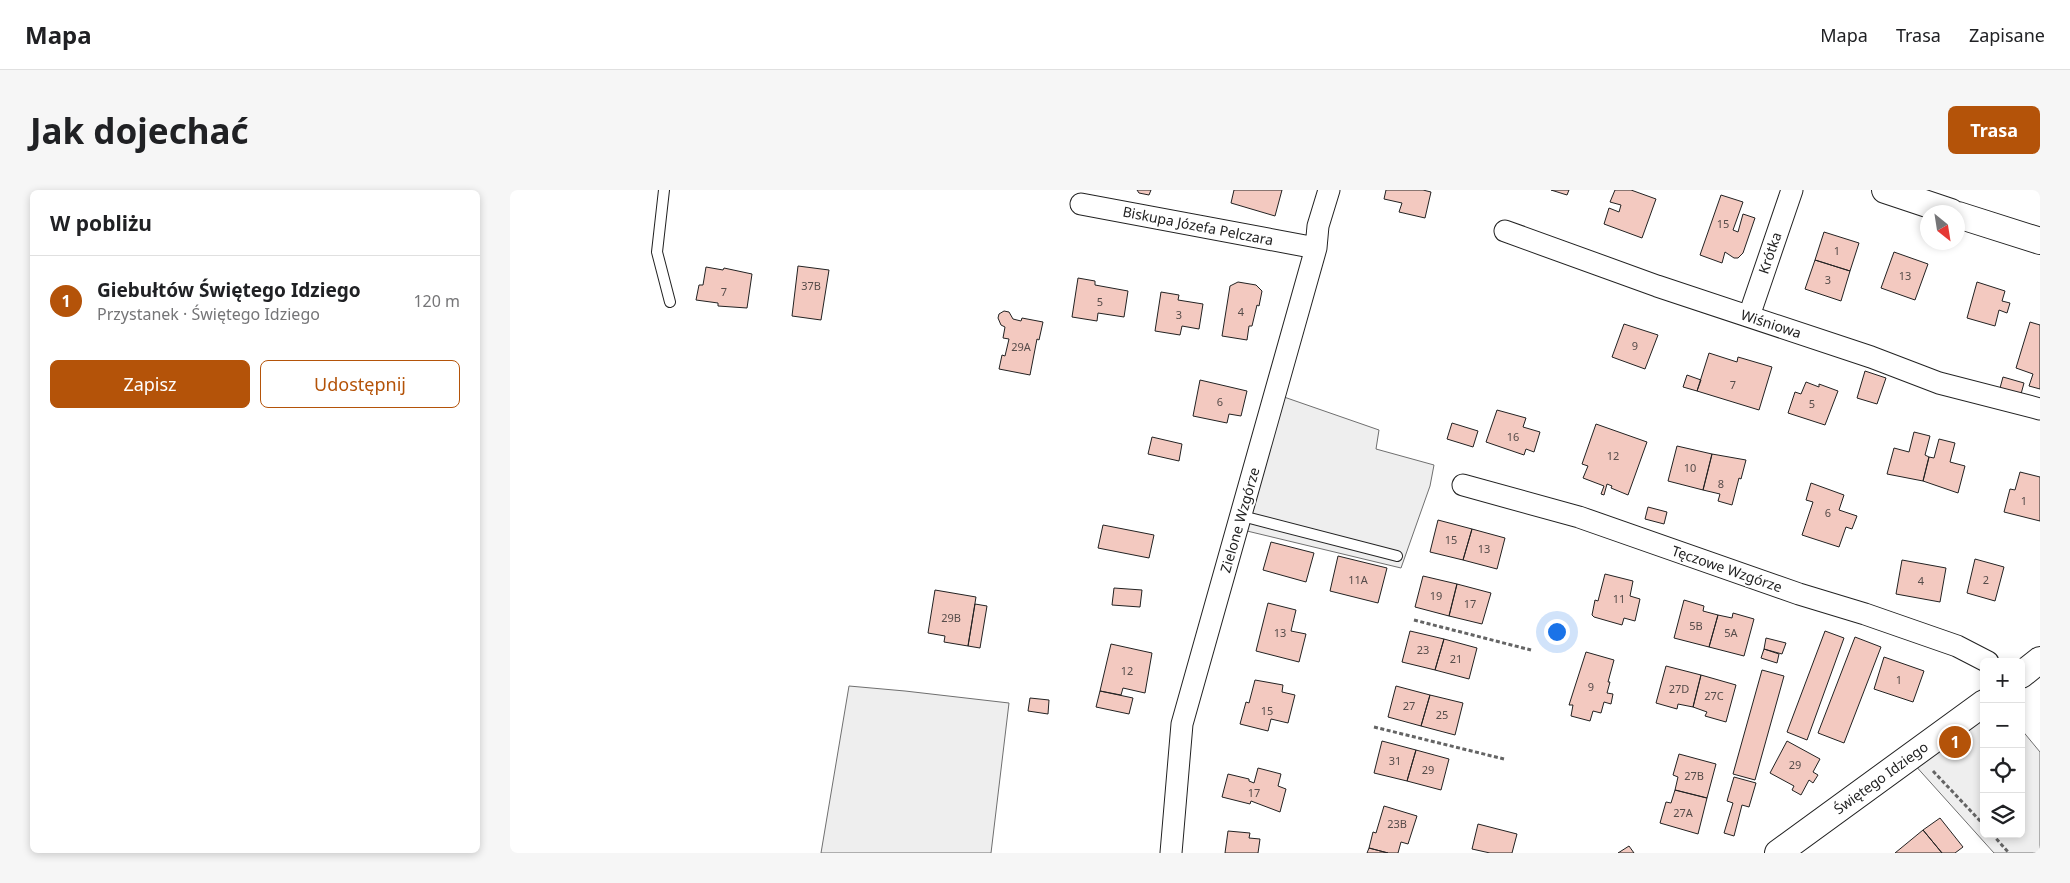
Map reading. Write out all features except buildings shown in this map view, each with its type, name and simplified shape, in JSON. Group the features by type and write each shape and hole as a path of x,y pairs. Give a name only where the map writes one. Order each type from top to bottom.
{"street":[{"name":"Zielone Wzgórze","path":"1171,853 1182,724 1316,248 1318,226 1329,190"},
{"name":"Krótka","path":"1749,316 1792,190"},
{"path":"1885,190 1930,205"},
{"name":"Biskupa Józefa Pelczara","path":"1081,204 1316,248"},
{"path":"1965,217 2040,241"},
{"name":"Wiśniowa","path":"1505,231 1658,286 1871,356 1938,383 2040,409"},
{"name":"Tęczowe Wzgórze","path":"1463,485 1579,517 1799,594 1865,614 1957,646 1980,658"},
{"path":"2025,673 2040,660"},
{"name":"Świętego Idziego","path":"1778,853 1980,706"}],"lane":[{"path":"664,190 657,252 670,302"},
{"path":"1242,516 1397,556"}],"path":[{"path":"1414,620 1531,650"},
{"path":"1374,727 1504,759"},
{"path":"1917,752 1980,821"},
{"path":"1996,838 2009,853"}],"shaded area":[{"path":"1284,397 1379,430 1376,449 1434,465 1430,486 1401,568 1247,531"},
{"path":"849,686 1009,703 991,853 821,853"},
{"path":"1980,715 1980,837 1913,763"},
{"path":"2025,734 2040,752 2040,853 1994,853 1980,838 2025,838"}],"place":[{"name":"Giebułtów Świętego Idziego","path":"1955,742"}]}
